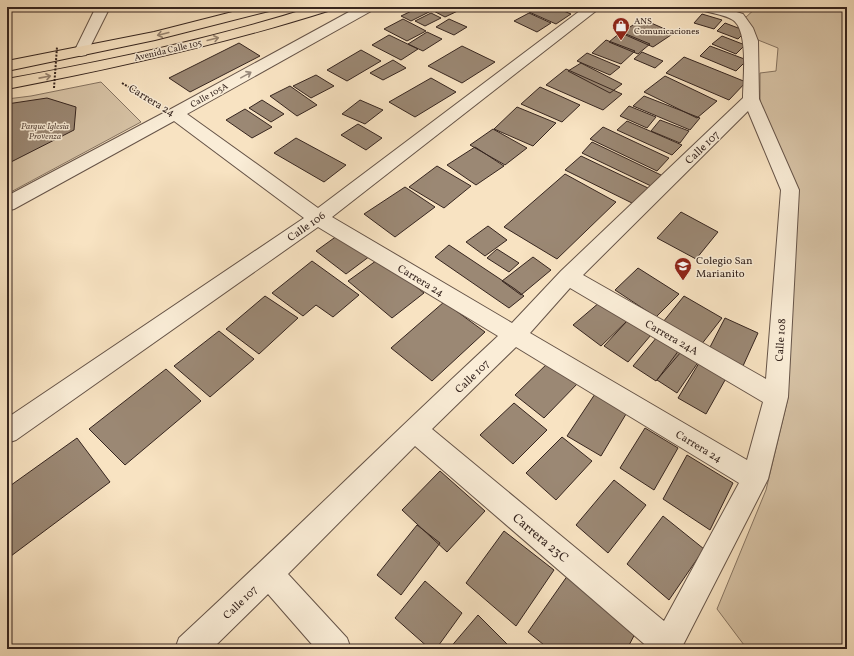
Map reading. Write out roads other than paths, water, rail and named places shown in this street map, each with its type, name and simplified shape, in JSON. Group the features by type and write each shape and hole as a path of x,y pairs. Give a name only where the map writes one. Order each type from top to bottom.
{"main road":[{"name":"Avenida Calle 105","path":"7,66 155,36 268,7"},
{"name":"Avenida Calle 105","path":"7,84 96,67 222,37 326,7"}],"street":[{"path":"81,52 103,7"},
{"name":"Calle 105A","path":"7,204 175,114 368,7"},
{"name":"Calle 106","path":"7,432 318,218 594,7"},
{"path":"704,7 743,12"},
{"name":"Calle 108","path":"666,646 755,479 776,397 790,190 751,99 751,41 746,28 743,12"},
{"name":"Calle 107","path":"190,649 269,574 414,430 514,336 568,277 751,99"},
{"name":"Carrera 24","path":"175,114 318,218 755,479"},
{"name":"Carrera 24A","path":"568,277 776,397"},
{"name":"Carrera 23C","path":"414,430 666,646"},
{"path":"269,574 336,649"}],"place":[{"name":"ANS Comunicaciones","path":"621,41"},
{"name":"Colegio San Marianito","path":"683,281"}],"park label":[{"name":"Parque Iglesia Provenza","path":"45,132"}]}
